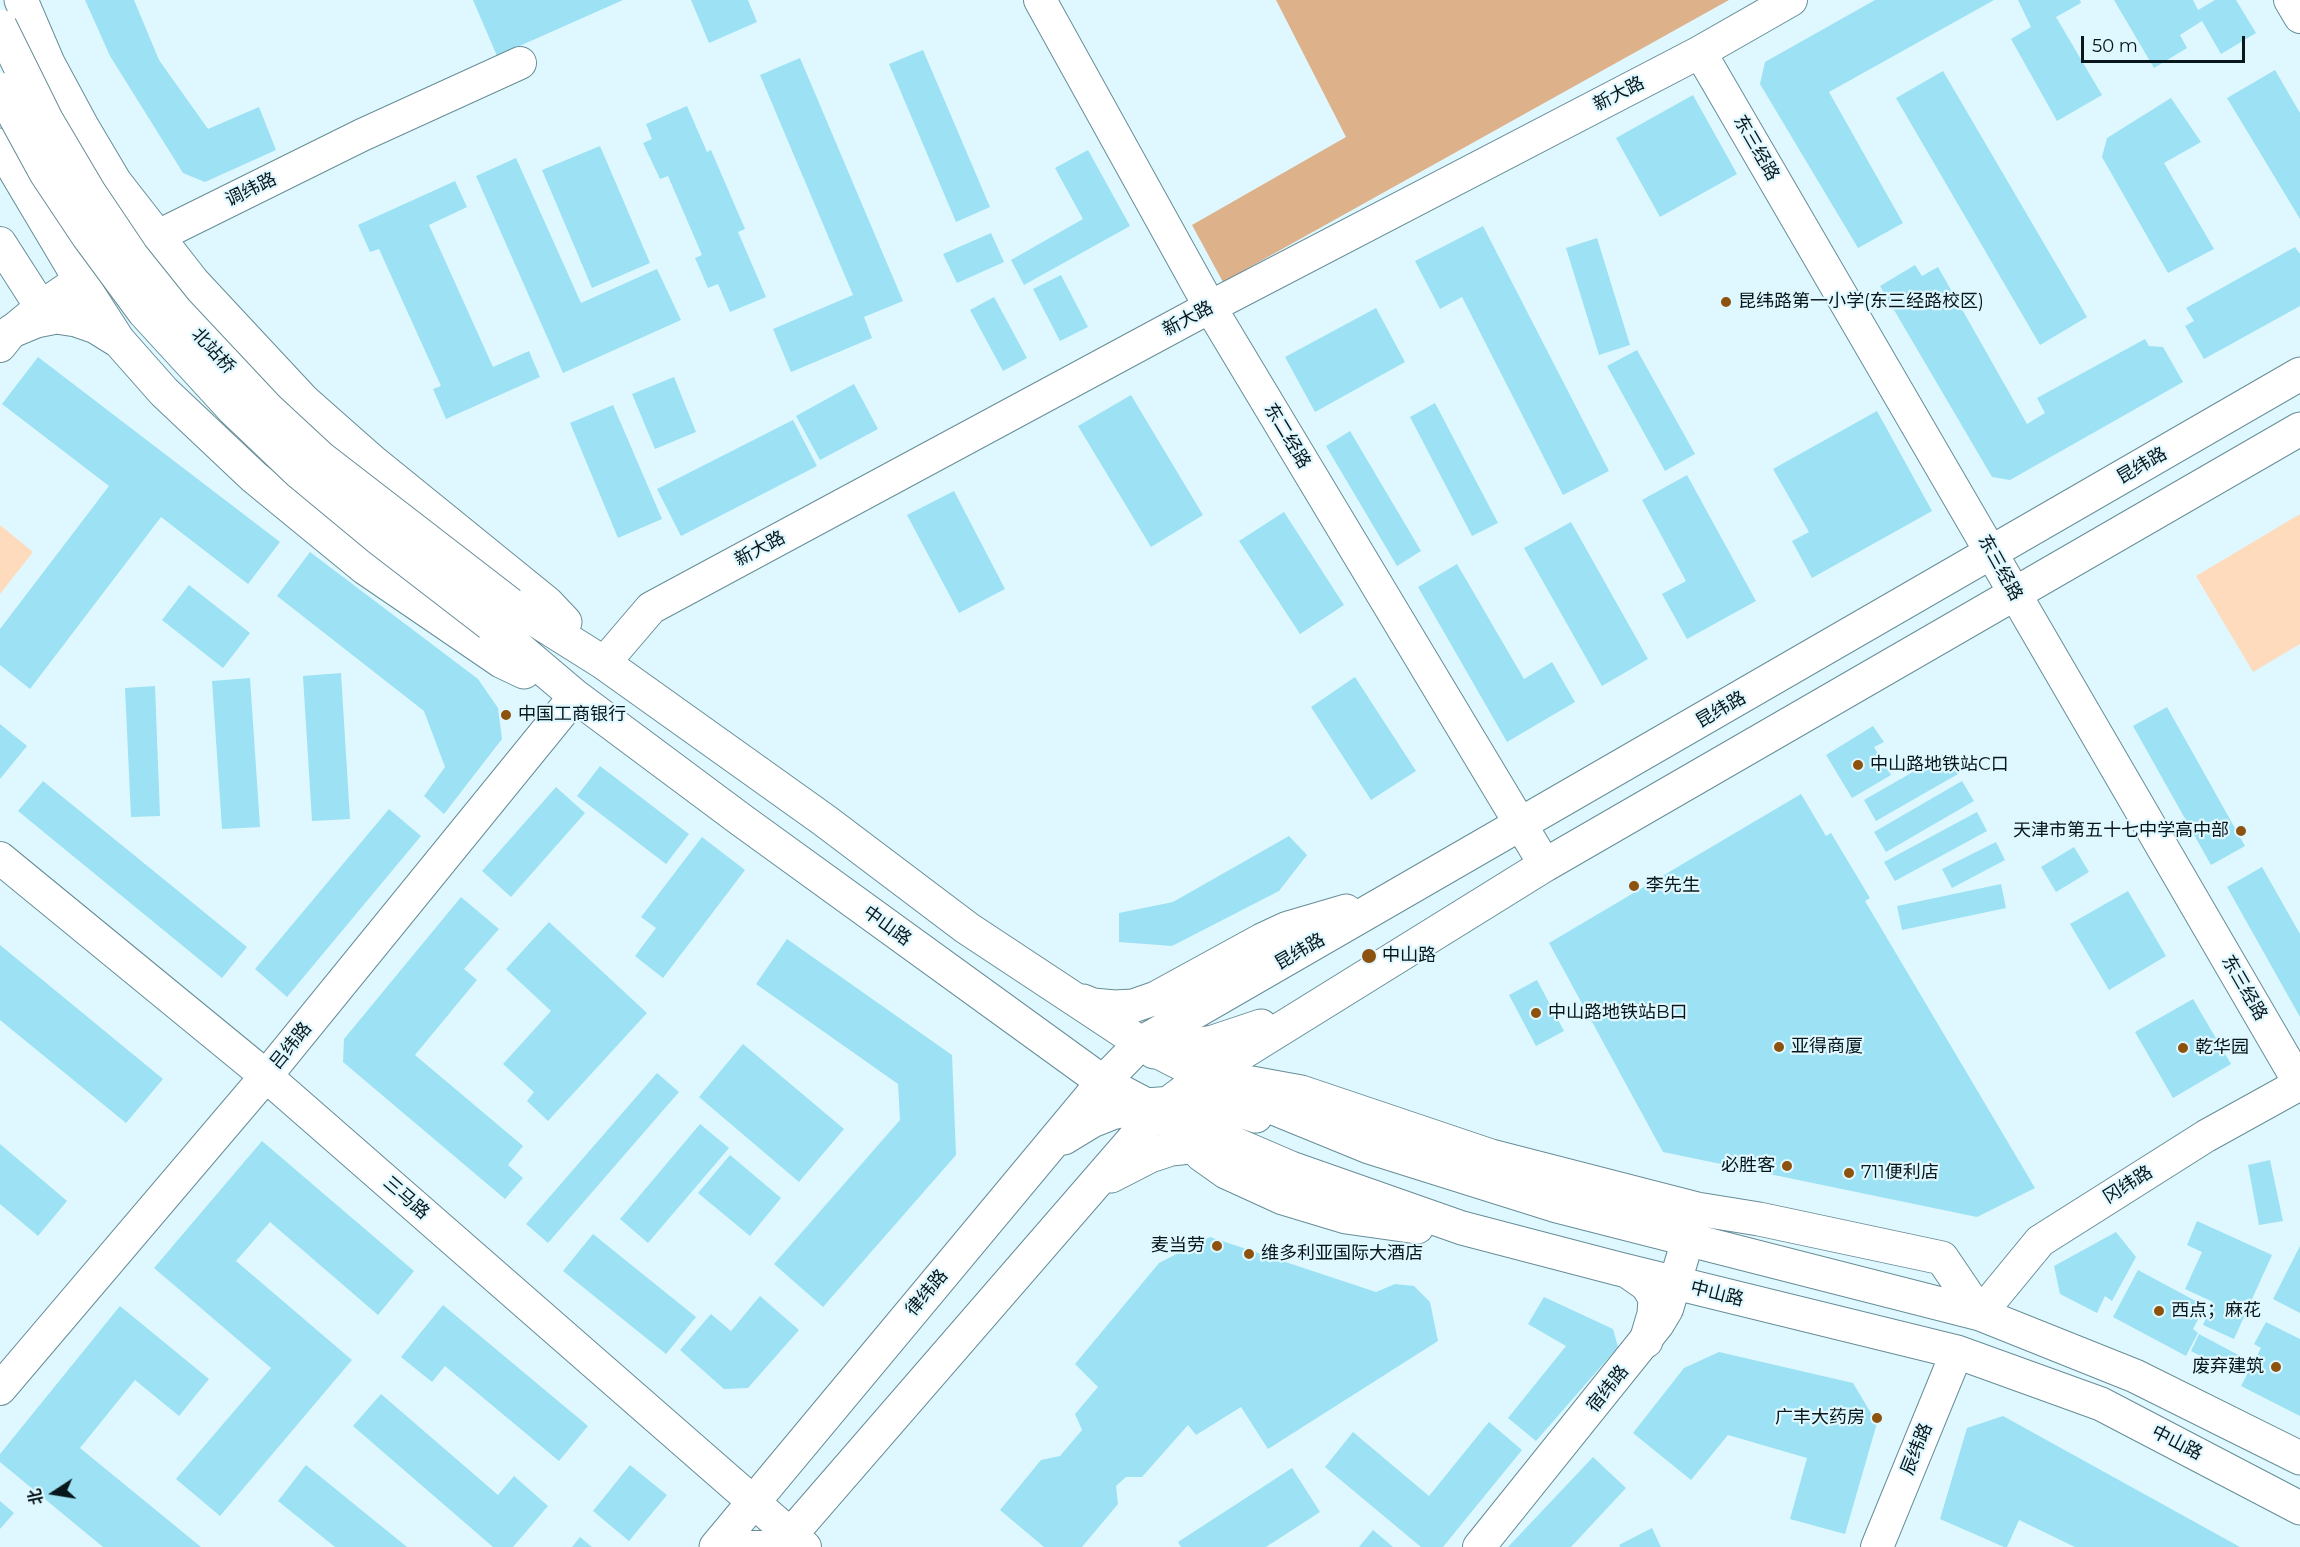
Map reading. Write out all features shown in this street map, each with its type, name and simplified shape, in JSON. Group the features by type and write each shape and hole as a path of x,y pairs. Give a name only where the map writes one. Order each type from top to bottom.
{"main road":[{"path":"21,0 48,63 115,182 193,282 303,400 372,461 547,603 604,663"},
{"name":"北站桥","path":"0,26 47,121 89,192 132,256 176,311 267,408 500,614"},
{"name":"北站桥","path":"0,89 46,173 88,236 144,312 225,400 299,472 381,540 500,614"},
{"path":"0,145 118,340 164,392 216,442 254,477 365,568 501,662 574,696"},
{"path":"6,339 36,321 56,317 76,320 96,327 118,340"},
{"name":"昆纬路","path":"1142,1050 1386,903 2300,374"},
{"path":"787,1544 1090,1190 1158,1106 1545,866 2300,429"},
{"path":"500,614 604,663 824,820 967,928 1071,997 1142,1050 1205,1076 1244,1096 1369,1148 1557,1206 1980,1314 2135,1376 2300,1458"},
{"name":"中山路","path":"500,614 574,696 1103,1082 1291,1168 1461,1228 1957,1352 2101,1404 2300,1508"},
{"path":"1071,997 1093,1005 1133,1006 1156,998 1288,928 1352,909 1386,903"},
{"path":"1006,1012 1075,1046 1111,1056 1213,1042 1319,1005"},
{"path":"1319,1005 1278,1047 1271,1060 1270,1076 1272,1086 1298,1113 1328,1131"},
{"name":"律纬路","path":"716,1547 1103,1082 1142,1050"},
{"path":"1205,1076 1272,1086 1336,1103 1491,1156 1697,1209 1759,1219 1942,1258 1980,1314"},
{"path":"1040,1158 1065,1137 1092,1121 1112,1113 1158,1106 1205,1104 1328,1131"},
{"path":"1158,1106 1193,1146 1226,1172 1283,1198 1346,1217 1397,1225 1461,1228"},
{"path":"1090,1190 1115,1173 1150,1156 1171,1149 1216,1144 1241,1146"},
{"path":"1627,1271 1647,1285 1655,1298 1654,1314 1646,1341"}],"street":[{"name":"东二经路","path":"1040,0 1210,307 1545,866"},
{"name":"新大路","path":"604,663 651,608 1210,307 1700,52 1791,0"},
{"path":"2290,0 2300,17"},
{"name":"东三经路","path":"1700,52 2300,1084"},
{"name":"调纬路","path":"6,339 41,307 80,280 156,237 362,135 520,63"},
{"path":"0,243 41,307"},
{"name":"吕纬路","path":"0,1389 266,1076 574,696"},
{"name":"三马路","path":"0,858 266,1076 753,1502 787,1544"},
{"name":"冈纬路","path":"1980,1314 2040,1241 2206,1136 2300,1084"},
{"name":"宿纬路","path":"1479,1547 1646,1341 1667,1310 1697,1209"},
{"name":"辰纬路","path":"1877,1547 1957,1352"},
{"path":"743,1547 787,1544"}],"shaded area":[{"path":"1276,0 1729,0 1223,282 1192,225 1346,137"},
{"path":"2300,514 2300,644 2253,672 2196,576"},
{"path":"0,525 33,552 0,594"}],"building":[{"path":"85,0 134,0 159,60 208,129 259,107 276,150 205,182 183,173 110,56"},
{"path":"473,0 623,0 497,56"},
{"path":"691,0 748,0 757,22 709,43"},
{"path":"1875,0 1994,0 1829,92 1903,223 1858,248 1760,84 1765,62"},
{"path":"2018,0 2080,0 2081,3 2056,17 2102,95 2057,121 2011,39 2031,27"},
{"path":"2114,0 2193,0 2198,10 2215,0 2236,0 2256,33 2221,54 2202,21 2180,35 2187,48 2154,68"},
{"path":"923,50 990,207 956,222 889,64"},
{"path":"800,58 903,301 864,317 872,338 791,372 773,329 853,295 760,75"},
{"path":"2275,70 2300,113 2300,219 2227,98"},
{"path":"1943,71 2087,317 2040,345 1896,98"},
{"path":"1693,95 1737,174 1660,217 1616,138"},
{"path":"2171,98 2201,142 2164,163 2214,249 2168,273 2102,157 2107,138"},
{"path":"687,106 707,152 711,150 745,229 738,232 766,297 730,312 718,284 708,288 695,258 702,255 668,176 660,179 643,143 652,139 646,124"},
{"path":"600,146 650,263 592,288 542,170"},
{"path":"1088,150 1130,226 1024,285 1011,260 1083,219 1055,168"},
{"path":"516,158 581,303 657,269 681,320 563,373 476,176"},
{"path":"455,181 467,207 429,225 493,367 529,351 540,377 446,419 433,389 441,386 379,249 370,252 358,225"},
{"path":"1483,226 1609,471 1563,495 1462,297 1440,309 1415,261"},
{"path":"991,233 1004,262 957,283 943,254"},
{"path":"1597,238 1630,345 1599,355 1566,248"},
{"path":"2295,247 2300,254 2300,306 2204,359 2185,326 2194,321 2186,308"},
{"path":"1915,265 1922,276 1938,267 2027,424 2045,413 2037,398 2145,339 2149,346 2163,347 2183,382 2010,480 1992,477 1880,286"},
{"path":"1061,275 1088,327 1060,341 1033,289"},
{"path":"994,297 1027,358 1003,371 970,310"},
{"path":"1376,308 1405,362 1315,412 1285,357"},
{"path":"1637,350 1695,454 1665,471 1607,366"},
{"path":"38,357 280,542 248,584 161,517 30,689 0,665 0,629 109,486 2,404"},
{"path":"674,377 696,432 655,449 632,394"},
{"path":"854,384 878,429 820,460 796,416"},
{"path":"1131,395 1203,515 1151,547 1078,426"},
{"path":"1435,403 1498,523 1472,536 1410,417"},
{"path":"613,405 662,519 618,538 570,423"},
{"path":"1877,411 1932,511 1812,578 1792,541 1809,532 1773,469"},
{"path":"793,420 817,466 681,536 657,489"},
{"path":"1350,431 1421,551 1397,566 1326,446"},
{"path":"1687,475 1756,601 1687,639 1662,594 1686,581 1642,500"},
{"path":"954,491 1005,589 959,613 907,515"},
{"path":"1284,512 1344,605 1300,634 1239,541"},
{"path":"1571,522 1648,659 1602,686 1524,548"},
{"path":"310,552 478,679 498,708 502,739 444,814 424,796 445,767 424,711 277,596"},
{"path":"1457,564 1524,679 1552,662 1575,702 1507,742 1418,587"},
{"path":"189,585 250,633 223,668 162,620"},
{"path":"341,673 350,819 312,821 303,676"},
{"path":"1355,677 1416,771 1371,800 1311,707"},
{"path":"250,678 260,827 222,829 212,681"},
{"path":"155,686 160,816 131,817 125,688"},
{"path":"2167,707 2245,846 2211,865 2133,726"},
{"path":"0,724 27,746 0,779"},
{"name":"中山路地铁站C口","path":"1873,726 1884,742 1874,747 1891,775 1852,798 1826,755"},
{"path":"1946,753 1958,774 1876,821 1864,800"},
{"path":"600,766 689,834 666,864 577,796"},
{"path":"43,781 247,947 222,978 18,811"},
{"path":"1962,781 1974,801 1886,852 1874,832"},
{"path":"556,787 585,813 511,897 482,871"},
{"name":"亚得商厦","path":"1801,794 1826,836 1831,833 1870,898 1865,901 2035,1188 1977,1217 1663,1152 1549,943"},
{"path":"389,809 421,836 287,997 255,969"},
{"path":"1977,812 1987,831 1895,881 1884,862"},
{"path":"1289,836 1307,855 1279,891 1172,946 1119,942 1119,913 1173,902"},
{"path":"702,837 745,870 663,978 635,956 656,928 641,917"},
{"path":"1996,842 2005,860 1952,888 1942,869"},
{"path":"2074,847 2089,872 2056,892 2041,867"},
{"path":"2262,867 2300,934 2300,1017 2227,887"},
{"path":"2001,884 2006,908 1902,930 1897,906"},
{"path":"2128,891 2166,956 2109,990 2070,924"},
{"path":"461,897 499,929 464,969 477,980 415,1055 523,1146 508,1165 523,1178 505,1199 343,1062 344,1039"},
{"path":"549,922 647,1013 548,1121 527,1101 534,1092 503,1064 551,1011 506,969"},
{"path":"787,939 952,1055 956,1155 823,1307 774,1264 900,1120 898,1084 756,984"},
{"path":"0,945 163,1079 126,1123 0,1020"},
{"name":"中山路地铁站B口","path":"1537,980 1564,1031 1536,1046 1509,995"},
{"name":"乾华园","path":"2193,999 2231,1064 2173,1098 2135,1032"},
{"path":"743,1044 844,1129 799,1182 699,1097"},
{"path":"657,1073 679,1092 548,1243 526,1224"},
{"path":"700,1124 729,1148 648,1243 620,1219"},
{"path":"262,1141 414,1271 378,1315 270,1222 236,1261 352,1360 220,1516 176,1479 271,1368 154,1268"},
{"path":"0,1144 67,1201 38,1236 0,1204"},
{"path":"730,1155 781,1198 750,1236 698,1193"},
{"path":"2270,1160 2283,1221 2259,1225 2248,1165"},
{"path":"2197,1221 2272,1255 2234,1339 2203,1325 2213,1302 2185,1289 2202,1252 2187,1245"},
{"path":"2116,1232 2136,1257 2112,1301 2105,1296 2097,1313 2060,1294 2054,1266"},
{"path":"593,1234 696,1317 666,1354 563,1271"},
{"path":"1210,1237 1376,1292 1395,1284 1414,1286 1430,1302 1438,1341 1268,1449 1241,1407 1196,1435 1188,1425 1142,1477 1126,1477 1116,1486 1118,1504 1082,1547 1044,1547 1000,1510 1041,1460 1060,1456 1082,1430 1075,1414 1098,1387 1075,1364 1159,1263"},
{"path":"2300,1246 2300,1313 2273,1299"},
{"name":"西点；麻花","path":"2138,1270 2205,1306 2193,1329 2198,1333 2186,1356 2113,1317"},
{"path":"760,1296 799,1330 748,1388 724,1389 680,1350 711,1314 731,1331"},
{"path":"1544,1297 1613,1329 1618,1347 1536,1441 1508,1418 1566,1346 1528,1324"},
{"path":"443,1305 588,1426 559,1461 445,1366 432,1382 401,1357"},
{"path":"120,1306 209,1379 179,1416 135,1380 80,1448 201,1547 103,1547 0,1462 0,1454"},
{"name":"废弃建筑","path":"2266,1322 2300,1339 2300,1416 2241,1386 2261,1348 2254,1344"},
{"path":"2199,1334 2242,1357 2234,1373 2191,1351"},
{"path":"1719,1352 1853,1383 1877,1423 1845,1534 1790,1519 1807,1458 1728,1435 1691,1480 1633,1433 1684,1368"},
{"path":"381,1394 498,1495 514,1476 548,1506 513,1547 493,1547 353,1426"},
{"path":"2003,1416 2240,1547 2075,1547 2019,1520 2007,1547 2004,1547 1940,1519 1967,1428"},
{"path":"1489,1422 1522,1450 1443,1547 1421,1547 1325,1467 1353,1432 1429,1496"},
{"path":"1593,1457 1626,1488 1571,1547 1508,1547"},
{"path":"306,1465 407,1547 335,1547 278,1501"},
{"path":"630,1465 667,1495 629,1541 593,1511"},
{"path":"1292,1468 1320,1512 1266,1547 1181,1547 1178,1542"},
{"path":"0,1501 14,1513 0,1529"},
{"path":"1652,1528 1661,1547 1620,1547 1619,1545"},
{"path":"1373,1530 1393,1547 1359,1547"},
{"path":"580,1537 592,1547 572,1547"}],"place":[{"name":"昆纬路第一小学(东三经路校区)","path":"1726,302"},
{"name":"中国工商银行","path":"506,715"},
{"name":"中山路地铁站C口","path":"1858,765"},
{"name":"天津市第五十七中学高中部","path":"2241,831"},
{"name":"李先生","path":"1634,886"},
{"name":"中山路","path":"1369,956"},
{"name":"中山路地铁站B口","path":"1536,1013"},
{"name":"亚得商厦","path":"1779,1047"},
{"name":"乾华园","path":"2183,1048"},
{"name":"必胜客","path":"1787,1166"},
{"name":"711便利店","path":"1849,1173"},
{"name":"麦当劳","path":"1217,1246"},
{"name":"维多利亚国际大酒店","path":"1249,1254"},
{"name":"西点；麻花","path":"2159,1311"},
{"name":"废弃建筑","path":"2276,1367"},
{"name":"广丰大药房","path":"1877,1418"}]}
